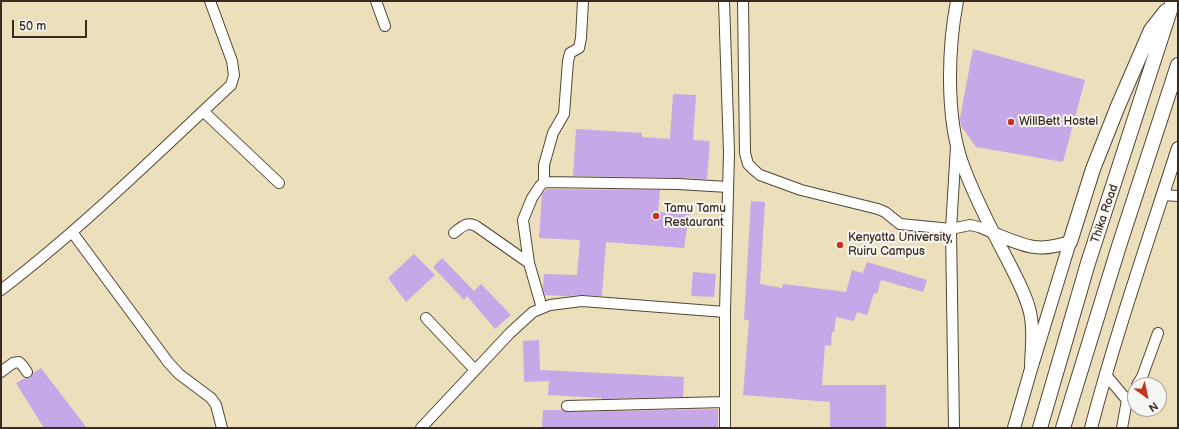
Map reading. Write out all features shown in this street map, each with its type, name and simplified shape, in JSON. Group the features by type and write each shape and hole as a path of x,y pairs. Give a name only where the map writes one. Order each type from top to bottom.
{"highway":[{"path":"1070,242 1093,169 1118,106 1151,30 1173,1"},
{"name":"Thika Road","path":"1040,428 1088,263 1173,1"},
{"name":"Thika Road","path":"1063,428 1119,246 1178,65"}],"main road":[{"path":"957,1 953,23 950,71 952,114 957,140 961,159 970,182 993,233 1024,295 1031,318 1031,369"},
{"path":"1091,428 1105,374 1178,148"},
{"path":"993,233 1019,244 1036,248 1054,247 1070,242"},
{"name":"Thika Road","path":"1014,428 1070,242"}],"street":[{"path":"1,290 34,265 72,232 231,85 234,75 232,61 210,1"},
{"path":"376,1 385,26"},
{"path":"542,308 529,263 524,220 532,198 544,182 544,165 553,133 564,114 568,61 570,53 579,48 583,1"},
{"path":"724,1 729,152 725,312 725,428"},
{"path":"743,1 745,153 748,164 754,170 760,175 801,190 878,209 885,212 900,224 951,229 970,225 993,233"},
{"path":"203,111 279,183"},
{"path":"954,428 951,229 957,140"},
{"path":"544,182 678,184 728,187"},
{"path":"1162,195 1178,196"},
{"path":"454,234 466,224 471,223 529,263"},
{"path":"72,232 168,362 179,374 211,398 216,405 222,428"},
{"path":"421,428 510,333 533,312 542,308 550,305 582,301 725,312"},
{"path":"426,318 475,370"},
{"path":"1142,377 1158,333"},
{"path":"1,372 13,363 19,362 27,372"},
{"path":"1105,374 1128,400 1122,428"},
{"path":"567,406 725,402"}],"building":[{"path":"973,49 1085,80 1063,162 976,147 961,126 960,118"},
{"path":"673,94 696,95 693,140 710,141 707,179 573,176 576,129 642,133 642,137 670,139"},
{"path":"547,189 660,190 658,212 689,214 684,248 606,242 602,296 545,295 543,288 544,274 577,275 580,240 539,238 542,194"},
{"path":"751,201 765,202 760,284 782,288 783,284 846,292 852,270 863,273 867,262 927,280 923,292 881,280 877,294 874,293 867,315 857,312 854,321 836,317 834,332 832,332 831,346 825,345 822,385 886,385 886,428 830,428 830,402 743,395 749,320 744,320"},
{"path":"414,254 435,275 406,302 388,278"},
{"path":"442,258 474,291 481,284 511,315 495,329 467,296 464,300 433,267"},
{"path":"693,272 716,274 714,297 691,296"},
{"path":"539,340 540,370 684,377 683,397 602,399 548,395 549,381 524,382 523,341"},
{"path":"41,368 87,428 44,428 16,383 25,378 30,378 33,373"},
{"path":"718,409 718,428 542,428 543,410 562,410 567,412"}],"place":[{"name":"WillBett Hostel","path":"1011,122"},
{"name":"Tamu Tamu Restaurant","path":"656,216"},
{"name":"Kenyatta University, Ruiru Campus","path":"840,245"}]}
